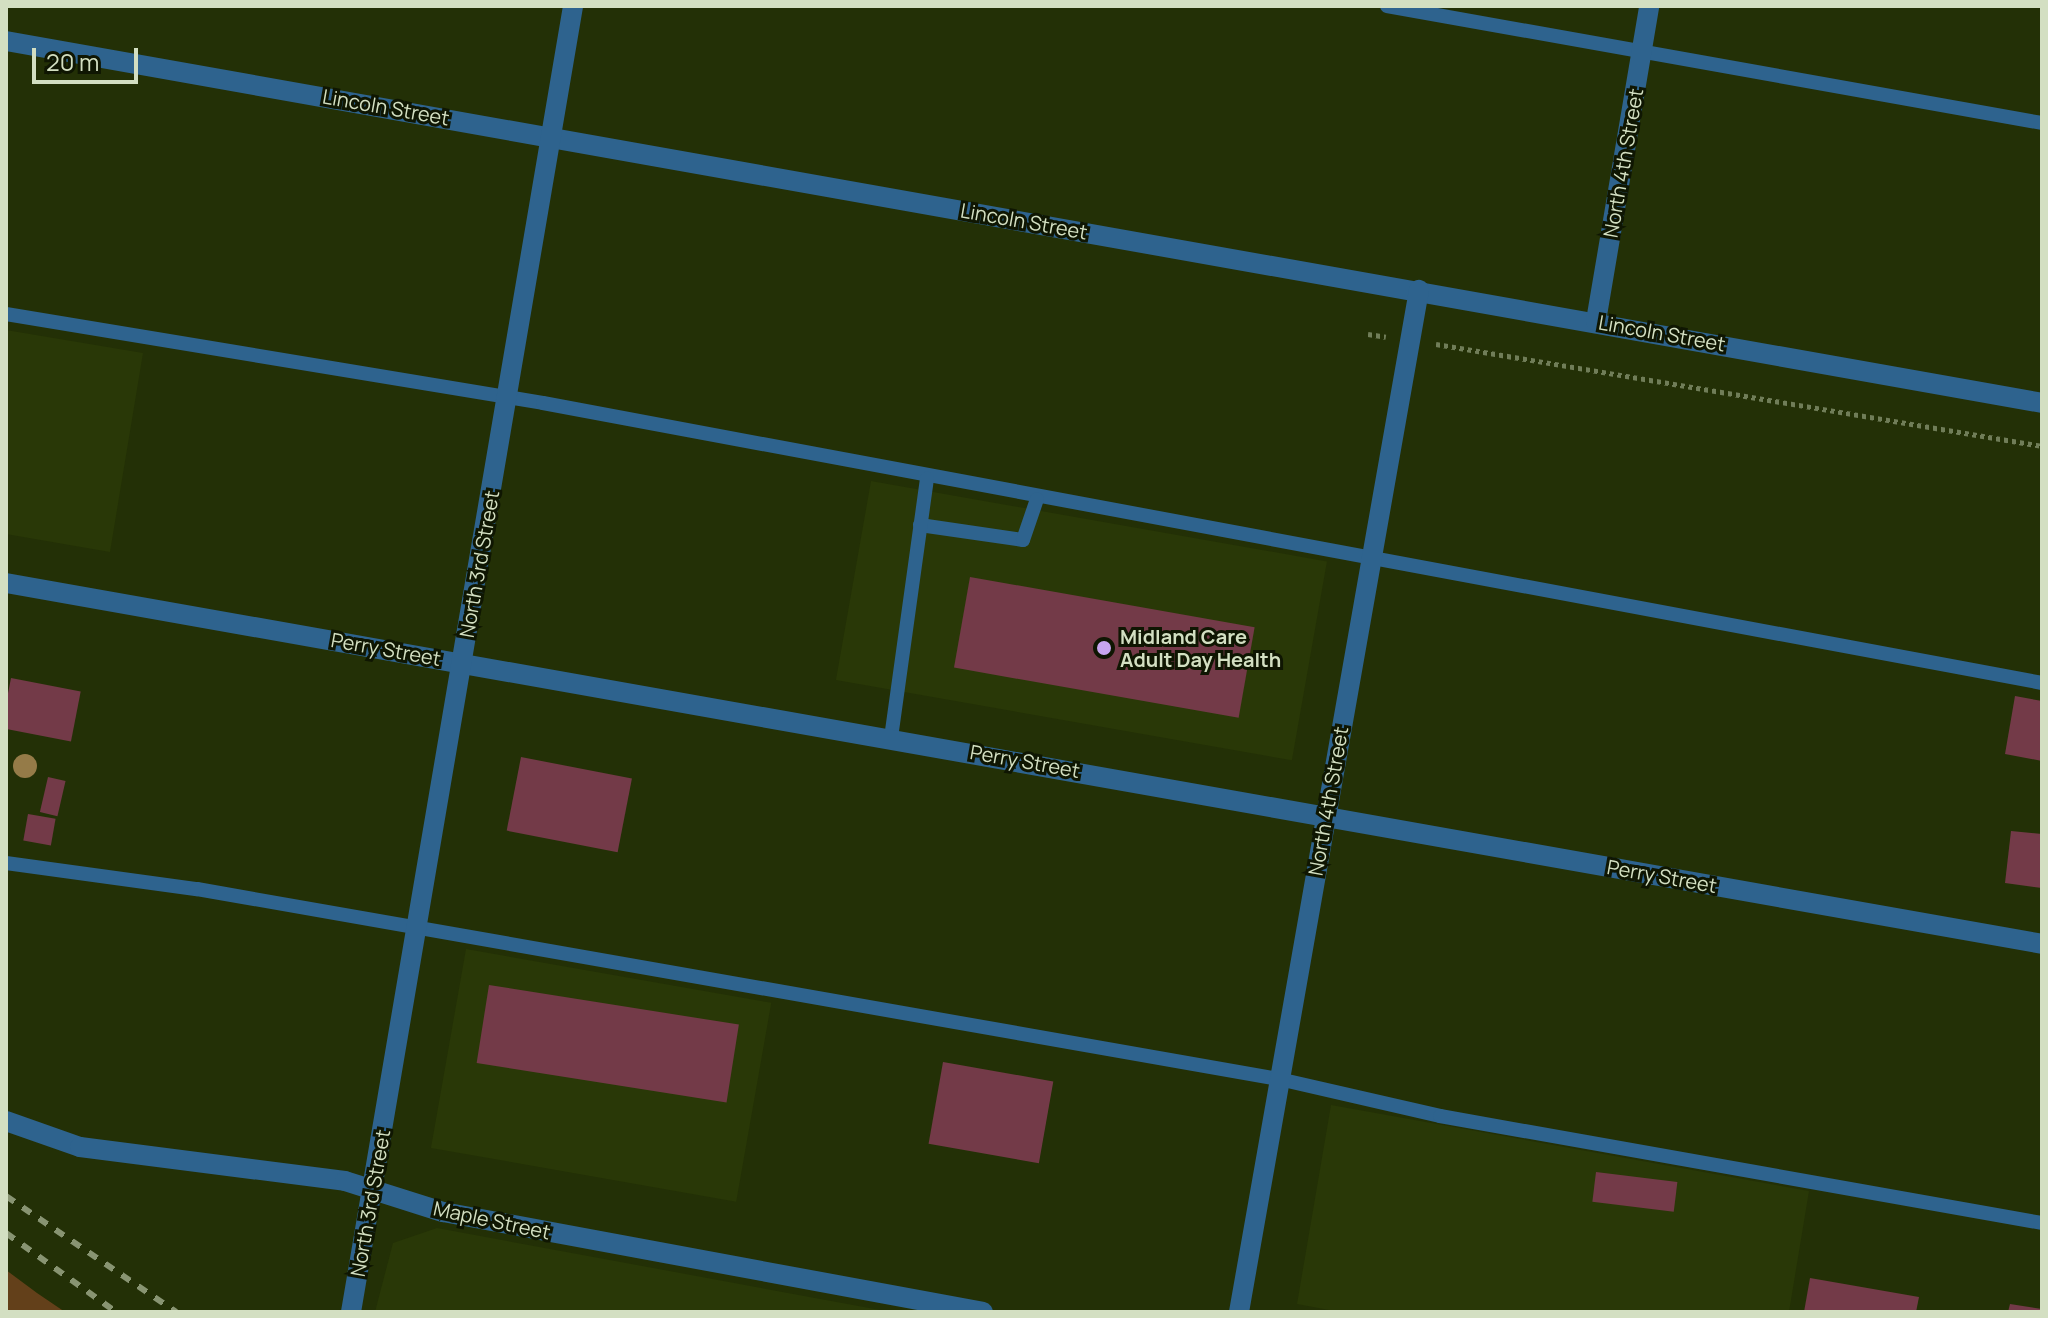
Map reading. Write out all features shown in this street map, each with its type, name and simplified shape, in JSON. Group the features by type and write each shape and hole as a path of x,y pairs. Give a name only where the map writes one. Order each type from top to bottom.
{"street":[{"name":"North 3rd Street","path":"351,1312 573,6"},
{"name":"North 4th Street","path":"1596,321 1649,6"},
{"name":"Lincoln Street","path":"6,41 1596,321 2042,403"},
{"name":"North 4th Street","path":"1239,1312 1419,290"},
{"name":"Perry Street","path":"6,583 1325,813 2042,944"},
{"name":"Maple Street","path":"6,1121 80,1147 208,1159 373,1190 443,1212 983,1312"}],"lane":[{"path":"1387,6 2042,123"},
{"path":"6,314 507,397 1037,499 2042,683"},
{"path":"891,738 927,478"},
{"path":"920,525 1023,540 1037,499"},
{"path":"6,863 417,930 1279,1079 1440,1116 2042,1223"}],"path":[{"path":"1368,334 2042,446"}],"shaded area":[{"path":"6,330 143,353 110,552 6,534"},
{"path":"871,481 1327,561 1292,760 836,680"},
{"path":"466,949 771,1003 736,1202 431,1148"},
{"path":"1331,1105 1809,1191 1789,1312 1340,1312 1297,1304"},
{"path":"437,1228 891,1312 375,1312 393,1243"},
{"path":"6,1270 37,1293 65,1312 6,1312"}],"building":[{"name":"Midland Care Adult Day Health","path":"970,577 1255,627 1239,718 954,668"},
{"path":"11,678 81,692 71,742 6,729 6,704"},
{"path":"2015,696 2042,701 2042,761 2005,754"},
{"path":"521,757 632,779 618,852 507,831"},
{"path":"48,777 66,781 57,816 40,812"},
{"path":"28,814 56,819 51,845 23,841"},
{"path":"2011,831 2042,834 2042,888 2005,883"},
{"path":"489,985 739,1025 727,1103 477,1063"},
{"path":"943,1062 1053,1081 1039,1163 929,1144"},
{"path":"1596,1172 1677,1182 1674,1212 1592,1202"},
{"path":"1810,1278 1919,1297 1916,1312 1804,1312"},
{"path":"2010,1304 2042,1309 2042,1312 2008,1312"}],"railway":[{"path":"6,1196 176,1312"},
{"path":"6,1233 116,1312"}],"place":[{"name":"Midland Care Adult Day Health","path":"1104,648"}]}
